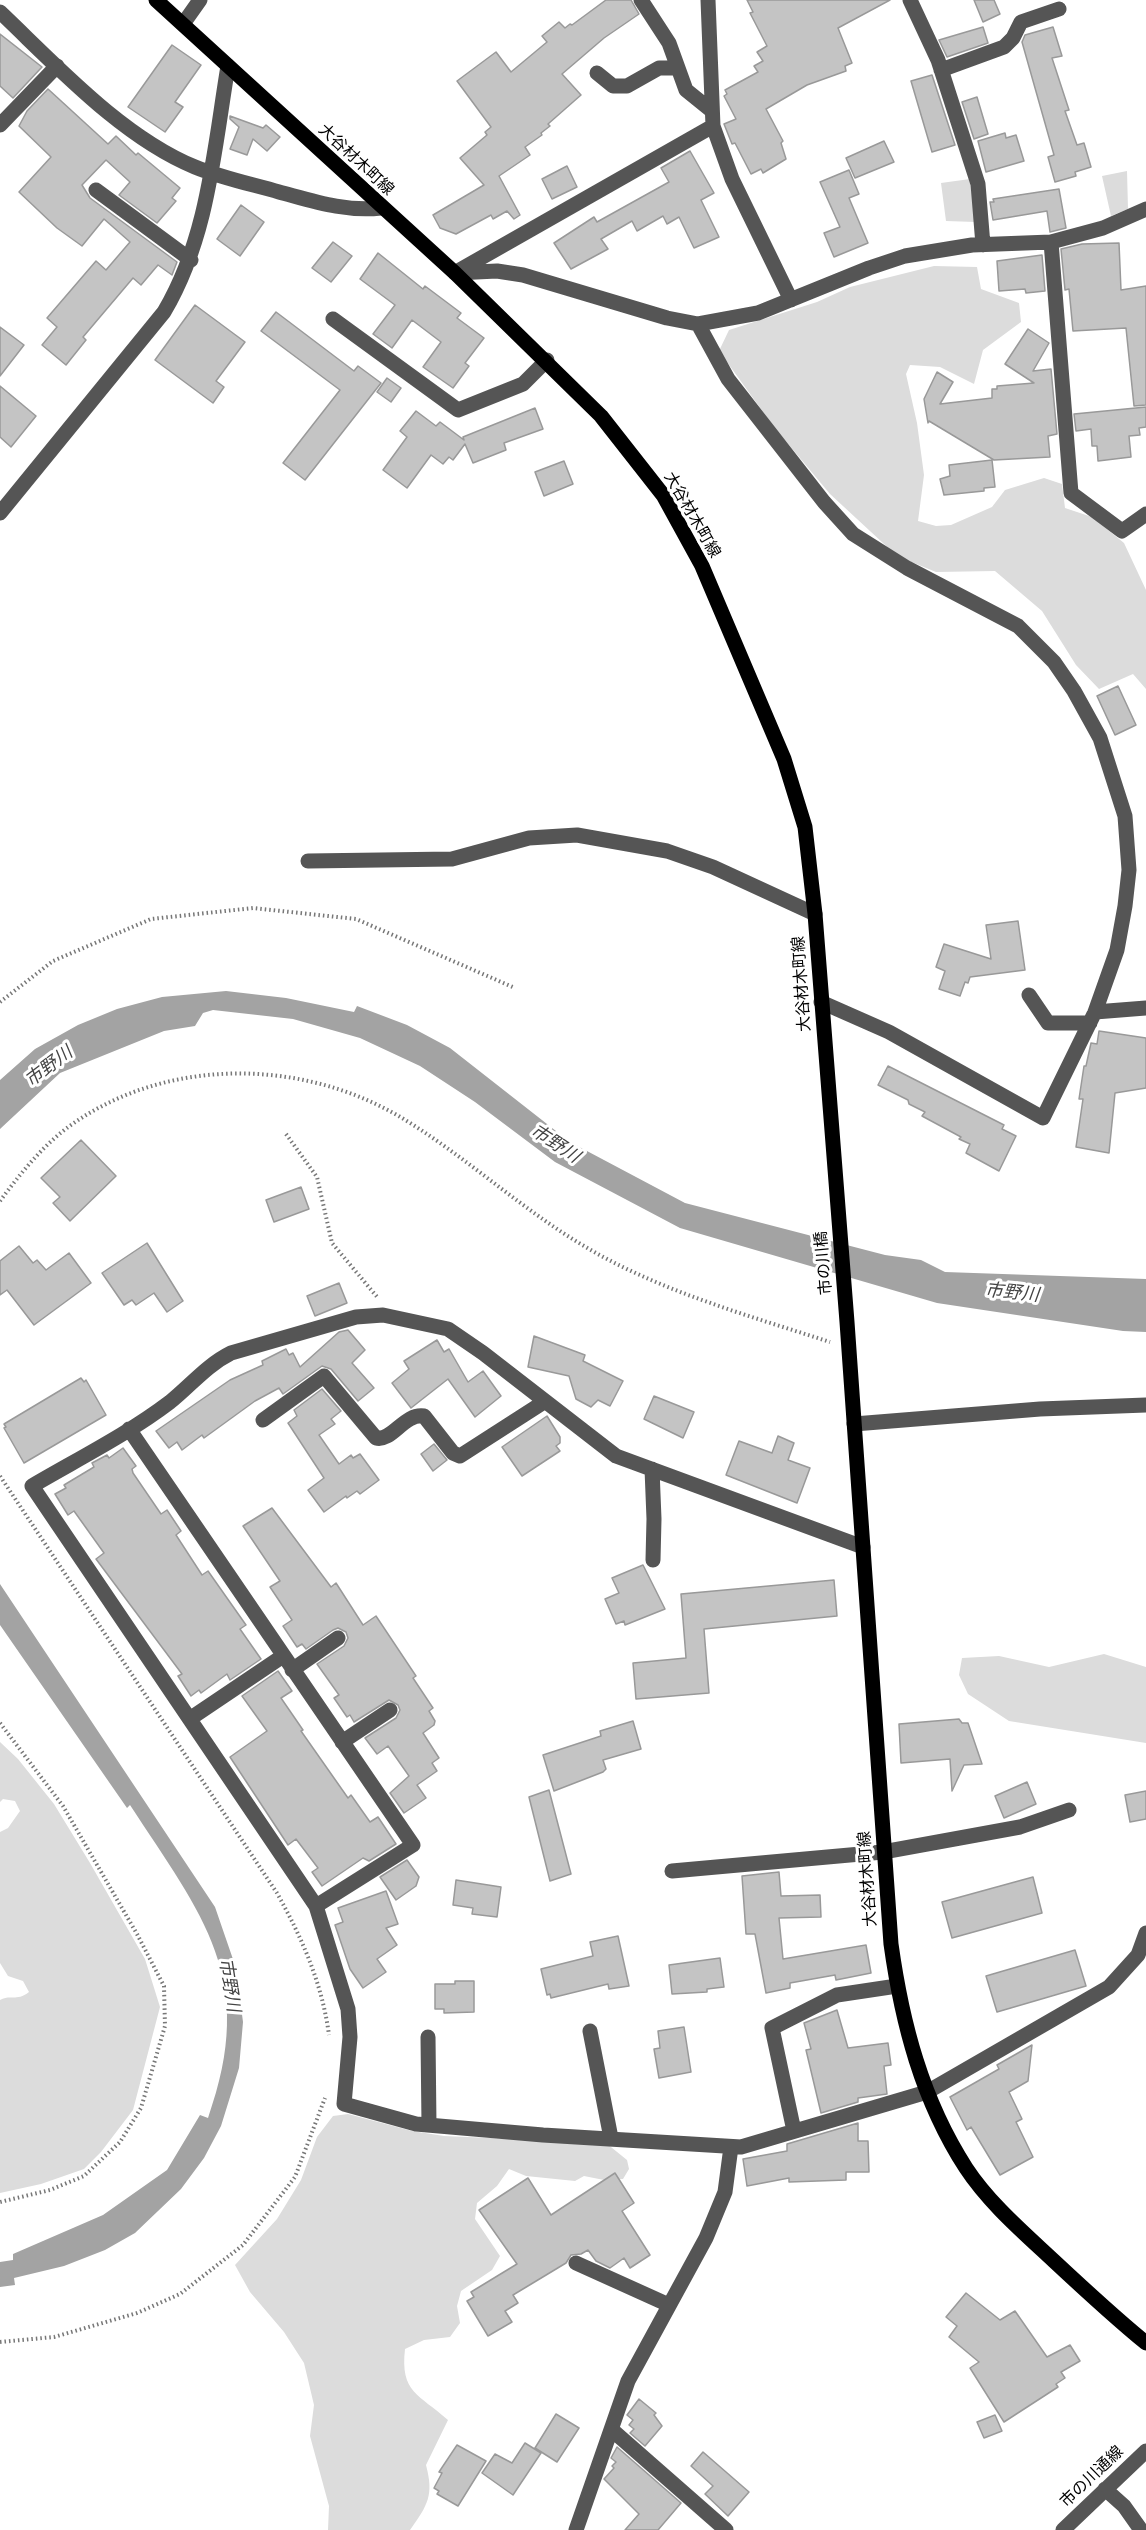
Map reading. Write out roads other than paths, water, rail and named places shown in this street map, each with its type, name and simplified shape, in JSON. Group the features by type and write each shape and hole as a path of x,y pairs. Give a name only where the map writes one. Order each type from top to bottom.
{"main road":[{"name":"大谷材木町線","path":"156,0 547,360 601,416 663,495 702,566 784,759 805,827 815,914 837,1201"},
{"name":"市の川橋","path":"837,1201 847,1322"},
{"name":"大谷材木町線","path":"847,1322 884,1852 897,1986 911,2047 927,2092 967,2170 1010,2221 1146,2343"}],"street":[{"path":"183,24 200,0"},
{"path":"641,0 669,43 686,90 712,119"},
{"path":"708,0 712,119 732,179 791,300"},
{"path":"910,0 941,70 978,184 983,244"},
{"path":"941,70 1004,47 1013,38 1021,22 1059,9"},
{"path":"0,12 116,117 150,142 195,167 332,206 359,210 381,208"},
{"path":"0,125 57,66"},
{"path":"0,513 164,312 191,261 211,172 228,66"},
{"path":"597,73 613,86 627,86 659,68 678,68"},
{"path":"455,273 712,119"},
{"path":"96,190 191,261"},
{"path":"455,273 497,271 523,275 668,318 698,324 758,313 869,268 905,256 983,244 1051,242 1103,228 1146,209"},
{"path":"1051,242 1071,493 1122,531 1146,514"},
{"path":"333,319 458,410 523,384 547,360"},
{"path":"698,324 728,379 824,502 853,534 907,568 1018,626 1036,642 1074,691 1100,738 1125,816 1129,870 1117,950 1092,1017 1043,1118 889,1032 821,1002"},
{"path":"308,861 452,859 530,838 577,835 667,851 694,860 815,914"},
{"path":"1029,994 1048,1023 1146,1008"},
{"path":"863,1547 616,1456 483,1353 448,1329 394,1317 356,1317 231,1353 217,1360 170,1402 129,1430 32,1486 316,1906 348,2009 350,2037 344,2104 416,2124 543,2135 741,2147 927,2092 1110,1987 1138,1955 1146,1933"},
{"path":"263,1420 324,1376 376,1438 384,1437 409,1418 424,1416 453,1453 460,1456 467,1454 544,1402"},
{"path":"854,1424 1146,1405"},
{"path":"129,1430 413,1845 316,1906"},
{"path":"652,1469 653,1560"},
{"path":"292,1670 338,1638"},
{"path":"191,1718 283,1656"},
{"path":"342,1742 390,1710"},
{"path":"672,1871 884,1852 1020,1827 1069,1810"},
{"path":"794,2131 772,2028 837,1995 897,1986"},
{"path":"590,2031 612,2138"},
{"path":"428,2037 429,2125"},
{"path":"576,2530 628,2380 706,2238 725,2192 731,2146"},
{"path":"576,2263 669,2305"},
{"path":"612,2430 726,2530"},
{"name":"市の川通線","path":"1063,2530 1146,2451"},
{"path":"1105,2489 1124,2506 1141,2530"}],"water":[{"name":"市野川","path":"226,991 286,998 354,1012 357,1006 407,1025 450,1048 570,1142 685,1203 885,1255 921,1260 945,1272 1146,1279 1146,1332 1123,1331 937,1303 680,1228 555,1162 475,1102 420,1066 360,1038 293,1019 213,1010 203,1013 195,1026 164,1031 60,1073 0,1129 0,1080 35,1049 78,1025 117,1009 162,997"},
{"name":"市野川","path":"0,1584 215,1907 236,1968 243,2022 239,2068 221,2126 204,2158 181,2189 135,2233 105,2250 64,2266 14,2278 15,2285 0,2287 0,2262 13,2260 13,2254 103,2215 167,2170 200,2115 208,2118 222,2069 227,2026 225,1987 215,1951 200,1916 130,1805 127,1808 0,1625"}]}
